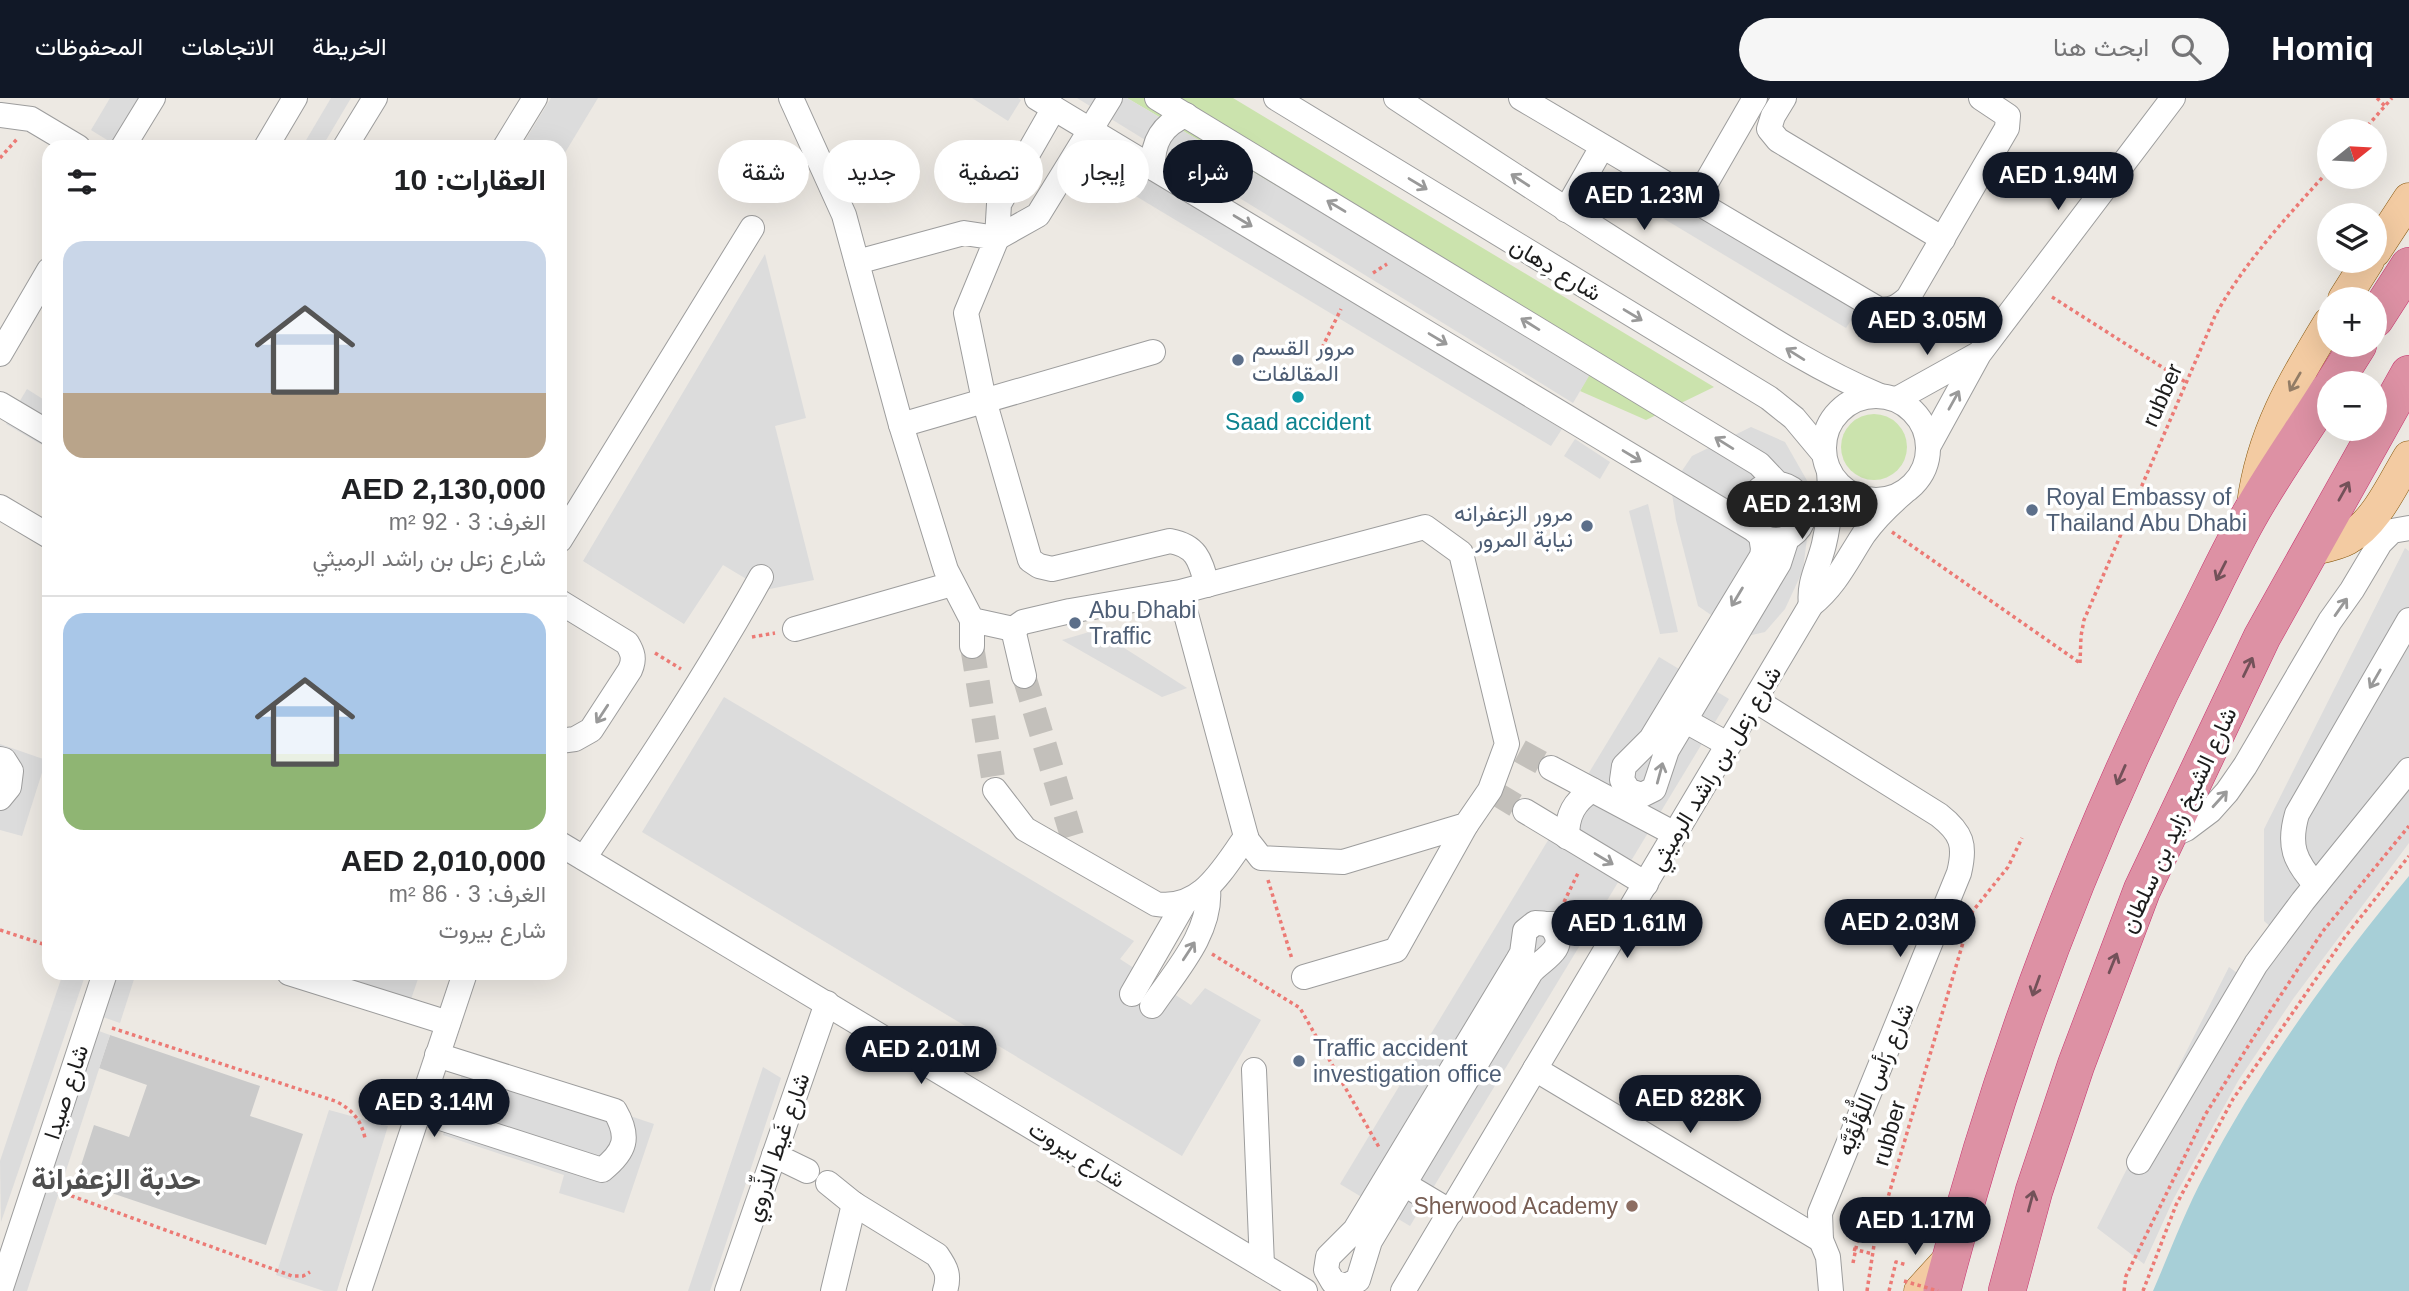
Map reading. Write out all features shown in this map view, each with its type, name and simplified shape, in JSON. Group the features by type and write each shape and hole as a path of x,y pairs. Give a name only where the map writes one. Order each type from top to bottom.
{"highway":[{"path":"2387,300 2409,266"},
{"name":"شارع الشيخ زايد بن سلطان","path":"2007,1291 2034,1191 2076,1065 2108,977 2166,839 2262,637 2409,374"},
{"path":"1943,1280 2001,1087 2061,919 2131,754 2252,510 2317,409"}],"main road":[{"path":"2387,233 2409,199"},
{"path":"2252,510 2258,471 2269,432 2317,344"},
{"path":"2310,550 2346,539 2361,529 2380,505 2409,457"},
{"path":"1912,1286 1943,1280"}],"street":[{"path":"17,98 31,119"},
{"path":"127,140 153,98"},
{"path":"270,140 295,98"},
{"path":"349,140 375,98"},
{"path":"509,140 535,98"},
{"path":"791,98 844,215 901,425 952,584 972,620 972,646"},
{"path":"857,262 964,233 997,238 1038,215 1110,98"},
{"path":"1157,98 1759,464 1778,484"},
{"name":"شارع دِهان","path":"1276,98 1769,398 1794,418 1826,463"},
{"path":"1396,98 1566,210 1802,358 1852,384 1888,397 1910,407 1920,418 1926,432 1927,461 1922,474 1902,494 1886,500 1869,500 1853,495 1839,485 1826,463 1824,436 1831,419 1844,405 1860,397 1888,397 1979,354"},
{"path":"1521,98 1878,309 1888,310 1908,298 2007,128 2009,119 1996,102"},
{"path":"1695,202 1754,98"},
{"path":"1784,98 1770,122 1769,129 1779,140 1943,239"},
{"path":"1928,447 1979,354 2173,98"},
{"path":"1207,585 1199,560 1186,544 1170,541 1052,569 1039,566 1030,560 984,400 965,313 997,238 999,204 1046,103 1153,168 1757,532 1769,539 1787,538 1796,532 1804,513 1797,493 1778,484 1768,485 1758,490 1752,498 1748,509 1749,519 1757,532 1763,542 1762,556 1651,739 1624,766 1622,780 1629,791 1642,795 1654,789 1667,750 1779,563 1787,538"},
{"path":"0,115 31,119 66,140"},
{"path":"1153,168 1159,135 1166,127 1186,116"},
{"path":"1566,210 1602,147"},
{"path":"567,529 752,228"},
{"path":"0,354 42,290"},
{"path":"901,425 1153,352"},
{"path":"0,404 42,429"},
{"name":"شارع زعل بن راشد الرميثي","path":"1811,605 1812,578 1828,528 1830,500 1826,463"},
{"name":"شارع زعل بن راشد الرميثي","path":"1404,1291 1811,605 1837,580 1876,520 1902,494"},
{"path":"0,507 42,532"},
{"path":"972,620 1013,629 1023,622 1180,592 1425,527 1461,553 1513,748 1492,791 1466,825 1396,950 1304,977"},
{"path":"2166,839 2186,829 2210,811 2227,792 2380,543 2392,531 2409,528"},
{"path":"584,858 701,681 761,577"},
{"path":"794,629 952,584"},
{"path":"1180,592 1246,836 1252,849 1261,858 1343,862 1466,825"},
{"path":"567,606 627,643 634,661 631,670 591,730 575,739 567,740"},
{"path":"2316,885 2299,864 2293,850 2292,838 2297,814 2409,620"},
{"path":"1013,629 1024,676"},
{"name":"شارع رَأس اللُّؤلُؤيَّه","path":"1755,700 1953,825 1964,855 1820,1213 1821,1240 1828,1257 1831,1291"},
{"path":"1685,720 1729,745"},
{"path":"0,759 4,760 11,771 9,787 0,798"},
{"path":"1550,768 1675,834"},
{"path":"2139,1162 2256,964 2409,770"},
{"path":"995,790 1025,829 1072,846 1156,904 1174,905 1185,902 1208,889 1246,836"},
{"path":"1567,836 1569,814 1575,804 1592,790"},
{"path":"1525,811 1646,884"},
{"name":"شارع بيروت","path":"567,848 1305,1291"},
{"path":"1185,902 1142,1000 1194,943 1205,921 1208,889"},
{"path":"1551,924 1622,924"},
{"path":"1451,1212 1397,1177 1531,972 1554,952 1557,933 1551,924"},
{"name":"شارع صيدا","path":"0,1291 103,980"},
{"path":"311,980 449,1023"},
{"path":"359,1291 463,980"},
{"name":"شارع غَيط الذِّروي","path":"727,1291 827,1003"},
{"path":"419,1111 602,1170 615,1160 623,1144 624,1127 615,1111 438,1055"},
{"path":"1535,1069 1821,1240"},
{"path":"1254,1070 1262,1265"},
{"path":"774,1155 807,1171"},
{"path":"828,1183 854,1204 937,1255 946,1267 948,1279 945,1291"},
{"path":"833,1291 854,1204"}],"path":[{"path":"2377,98 2385,106"},
{"path":"2374,119 2392,98"},
{"name":"rubber","path":"1876,520 2080,663 2084,620 2215,316 2230,289 2267,241 2317,184"},
{"path":"2033,284 2187,383"},
{"path":"729,635 755,637 794,629"},
{"path":"627,643 649,650 701,681"},
{"path":"2124,1291 2126,1276 2205,1115 2323,931 2409,825"},
{"name":"rubber","path":"1867,1291 1874,1245 1972,912 2008,867 2022,838"},
{"path":"1551,924 1588,850"},
{"path":"2143,1291 2176,1206 2233,1099 2344,937 2409,856"},
{"path":"1261,858 1293,964 1304,977"},
{"path":"0,930 42,944"},
{"path":"1194,943 1300,1008 1397,1177"},
{"path":"90,1021 335,1101 353,1113 363,1128 365,1138"},
{"path":"1832,1182 1862,1218 1851,1270"},
{"path":"36,1183 292,1276 303,1276 310,1272"},
{"path":"1912,1286 1943,1280"}],"shaded area":[{"path":"110,98 139,98 114,140 107,140 91,130"},
{"path":"331,98 351,98 326,140 306,140"},
{"path":"551,98 598,98 567,149 567,140 525,140"},
{"path":"972,98 1018,98 1021,100 1008,121"},
{"path":"1077,98 1127,98 1199,140 1163,140 1163,151"},
{"path":"1654,165 1870,292 1846,328 1641,205"},
{"path":"1253,172 1592,371 1573,403 1248,203 1253,203"},
{"path":"1149,177 1163,186 1163,203 1191,203 1562,429 1551,446 1147,203"},
{"path":"765,254 806,418 775,426 814,580 765,590 723,565 684,624 583,561"},
{"path":"27,389 42,399 42,445 6,424"},
{"path":"1751,427 1785,442 1813,491 1803,570 1785,609 1765,632 1743,637 1698,606 1676,520 1671,487 1692,456"},
{"path":"1575,439 1610,462 1600,479 1564,456"},
{"path":"1648,504 1678,632 1660,634 1629,511"},
{"path":"2405,548 2409,551 2409,843 2293,999 2238,1081 2174,1198 2144,1264 2097,1228 2229,967 2248,981 2281,936 2264,921 2264,829"},
{"path":"1096,630 1187,688 1162,697 1062,640"},
{"path":"1659,657 1729,699 1410,1226 1340,1184"},
{"path":"724,697 1134,941 1120,959 1191,1005 1205,988 1261,1020 1182,1156 642,832"},
{"path":"0,744 42,759 42,773 22,836 0,830"},
{"path":"61,980 84,980 1,1222 0,1161"},
{"path":"112,980 134,980 120,1023 100,1016"},
{"path":"337,980 418,980 409,1005"},
{"path":"93,1029 110,1035 27,1291 8,1291"},
{"path":"110,1035 260,1086 250,1116 303,1134 266,1245 76,1181 94,1125 129,1137 147,1085 99,1068"},
{"path":"466,1061 654,1124 624,1213 559,1193 564,1175 443,1135"},
{"path":"763,1067 781,1078 710,1291 688,1291"},
{"path":"329,1110 388,1126 337,1291 324,1291 276,1275"}],"green space":[{"path":"1127,98 1233,98 1714,387 1646,420 1580,391 1591,371 1253,172 1253,140 1198,140"},
{"path":"1874,414 1887,416 1902,429 1907,447 1905,460 1892,475 1874,480 1861,478 1846,465 1841,447 1843,434 1856,419"}],"water":[{"path":"2409,876 2409,1291 2153,1291 2198,1188 2250,1095 2325,983"}],"tunnel":[{"path":"972,646 995,790"},
{"path":"1024,676 1072,836"},
{"path":"1520,751 1551,768"},
{"path":"1495,793 1525,811"}],"place":[{"name":"مرور القسم المقالفات","path":"1238,360"},
{"name":"Saad accident","path":"1298,397"},
{"name":"Royal Embassy of Thailand Abu Dhabi","path":"2032,510"},
{"name":"مرور الزعفرانه نيابة المرور","path":"1587,526"},
{"name":"Abu Dhabi Traffic","path":"1075,623"},
{"name":"Traffic accident investigation office","path":"1299,1061"},
{"name":"Sherwood Academy","path":"1632,1206"}],"district":[{"name":"حدبة الزعفرانة","path":"116,1178"}]}
